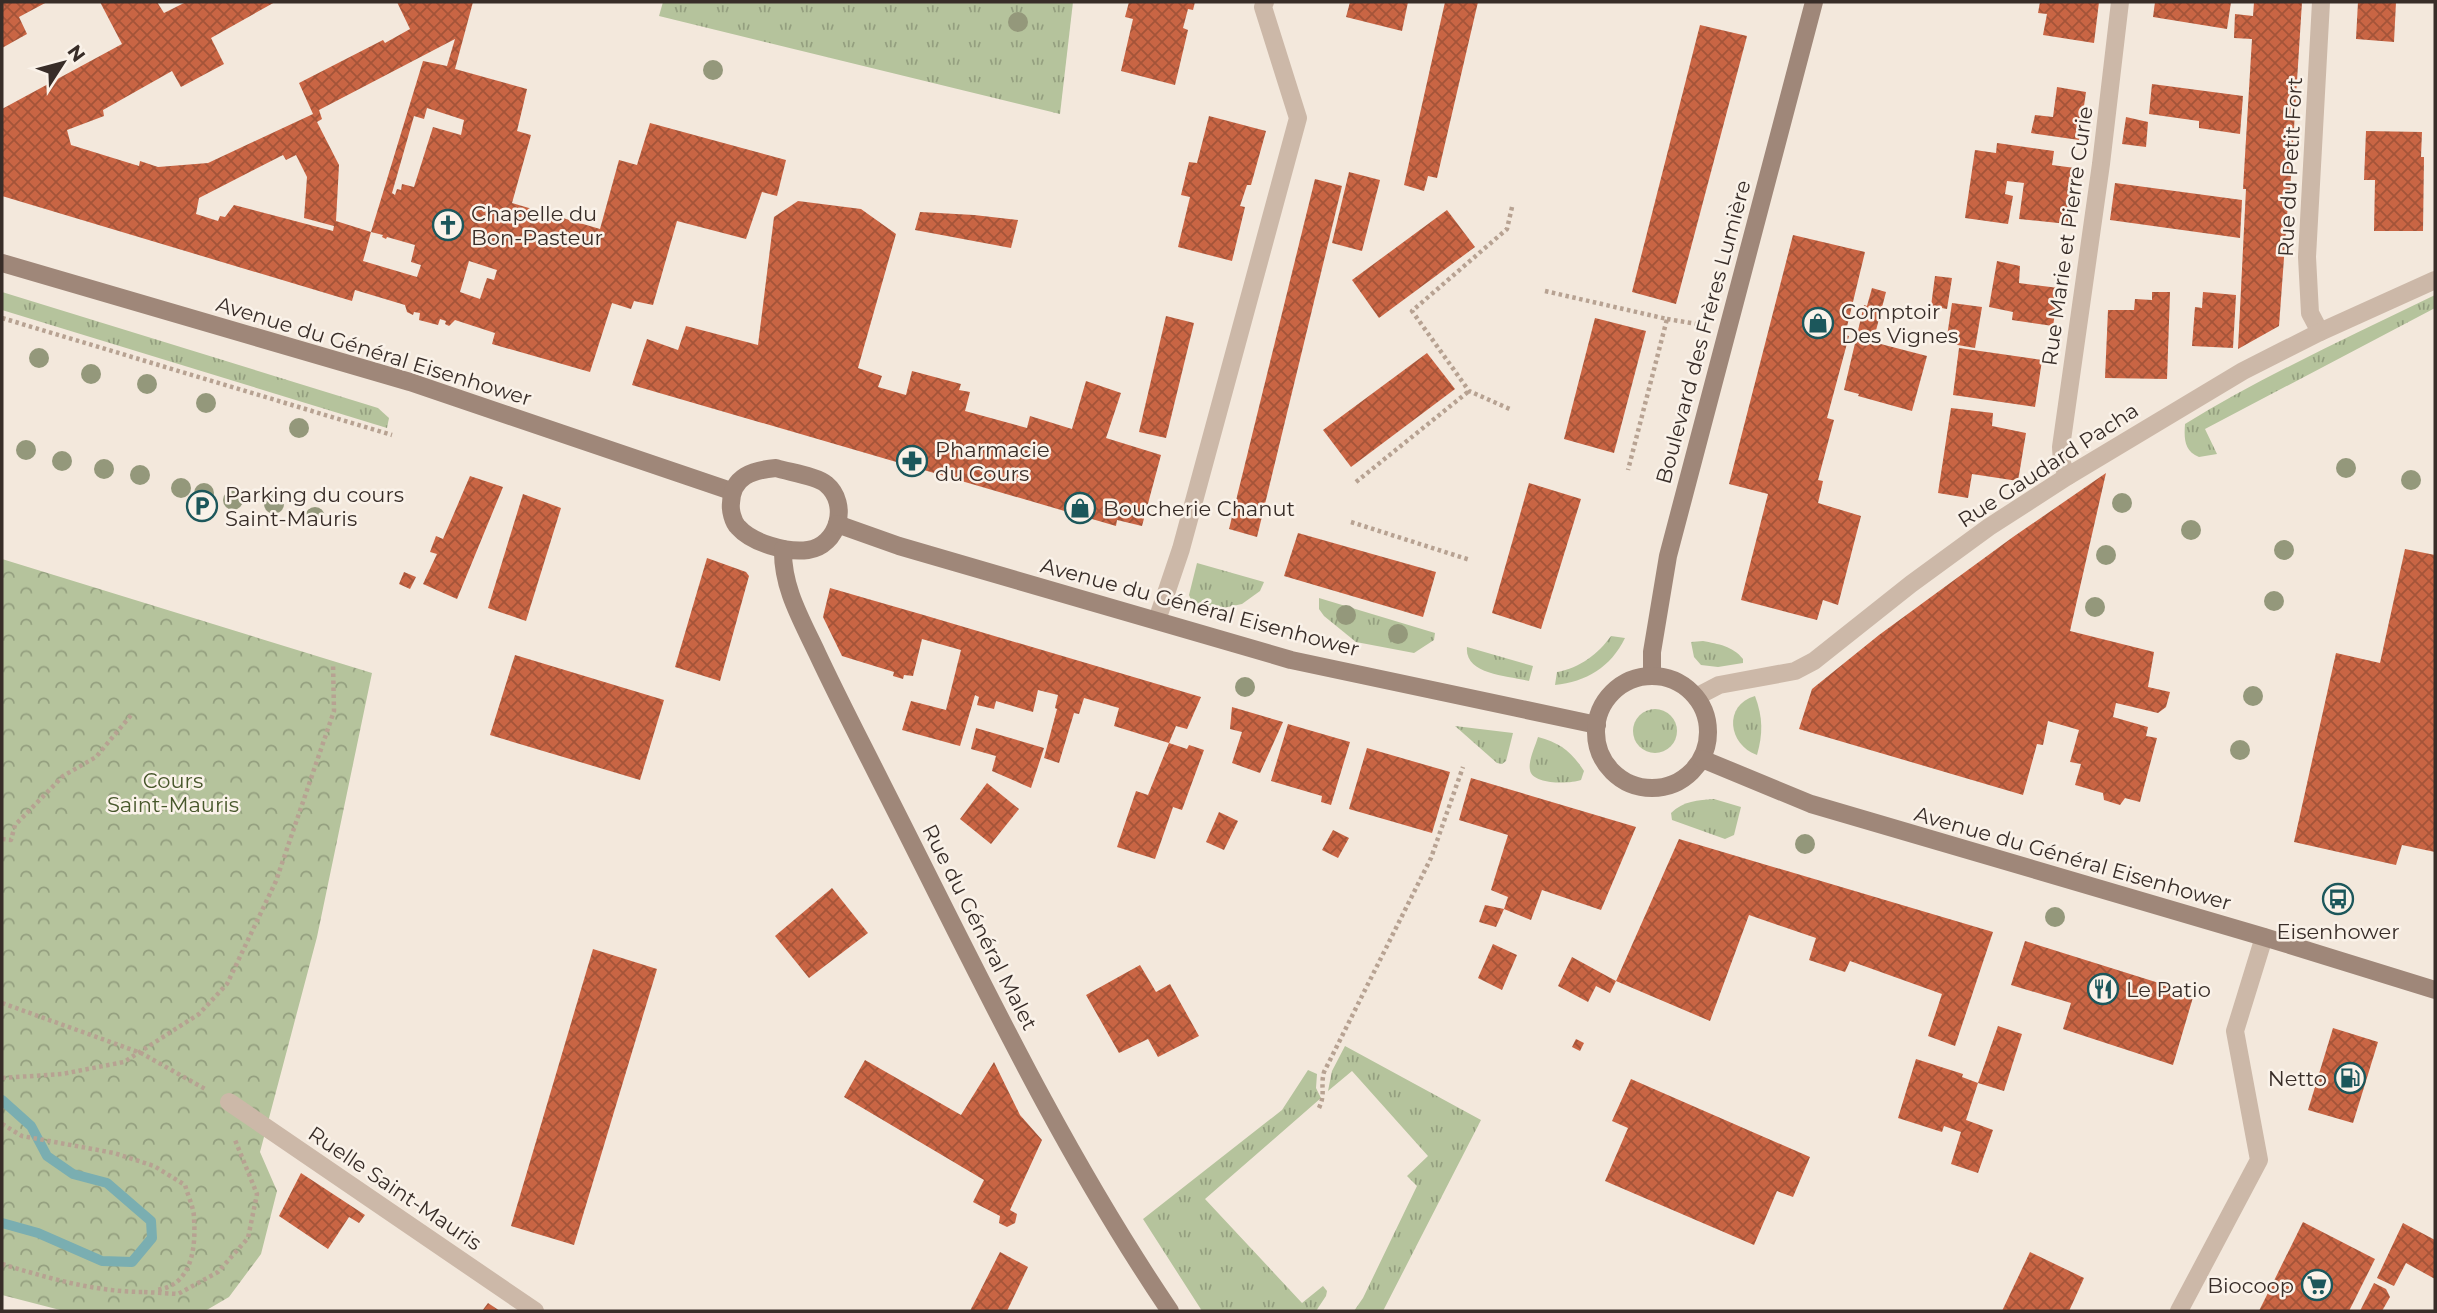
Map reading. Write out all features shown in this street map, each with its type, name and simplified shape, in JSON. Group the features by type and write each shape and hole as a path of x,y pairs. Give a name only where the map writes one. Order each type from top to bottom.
{"main road":[{"name":"Boulevard des Frères Lumière","path":"1652,676 1651,652 1668,556 1814,2"},
{"name":"Avenue du Général Eisenhower","path":"2,263 410,382 731,491"},
{"path":"775,468 825,482 835,494 840,508 837,524 832,535 819,546 808,550 783,549 749,537 736,525 730,508 731,491 741,478 759,470 775,468"},
{"name":"Avenue du Général Eisenhower","path":"837,524 899,546 1291,660 1597,725"},
{"name":"Rue du Général Malet","path":"783,549 782,566 792,600 830,682 1017,1049 1099,1199 1170,1311"},
{"path":"1637,678 1669,678 1684,685 1696,696 1708,727 1707,743 1702,759 1690,774 1674,784 1654,788 1635,785 1618,776 1605,762 1598,744 1597,725 1601,709 1610,695 1622,685 1637,678"},
{"name":"Avenue du Général Eisenhower","path":"1702,759 1811,804 2435,990"}],"street":[{"path":"1157,621 1181,549 1298,118 1264,7 1265,2"},
{"name":"Rue Marie et Pierre Curie","path":"2068,475 2062,464 2061,447 2101,164 2120,2"},
{"name":"Rue du Petit Fort","path":"2320,332 2310,313 2307,257 2321,2"},
{"name":"Rue Gaudard Pacha","path":"1696,696 1719,685 1795,671 1814,661 1989,527 2068,475 2243,371 2320,332 2435,280"},
{"path":"2179,1311 2259,1160 2235,1031 2264,937"},
{"name":"Ruelle Saint-Mauris","path":"229,1102 536,1311"}],"path":[{"path":"1511,207 1507,229 1412,311 1469,391 1512,410"},
{"path":"1545,291 1697,324"},
{"path":"2,318 392,435"},
{"path":"1628,470 1667,318"},
{"path":"1356,482 1469,391"},
{"path":"1351,522 1470,560"},
{"path":"2,1078 62,1074 124,1062 199,1014 227,984 276,881 334,711 333,663"},
{"path":"2,839 12,840 15,825 63,776 96,757 132,714"},
{"path":"1320,1108 1325,1096 1322,1081 1324,1072 1431,858 1463,767"},
{"path":"2,1003 141,1053 229,1102 229,1126 257,1194 248,1238 218,1272 178,1294 117,1292 2,1264"},
{"path":"2,1124 22,1136 114,1153 154,1166 185,1185 195,1217 191,1264 180,1279 166,1289 144,1292"}],"green space":[{"path":"663,2 1073,2 1060,114 659,16"},
{"path":"2,292 378,408 389,418 387,428 2,310"},
{"path":"2435,295 2435,308 2205,429 2217,454 2199,457 2188,448 2185,424 2277,372"},
{"name":"Cours Saint-Mauris","path":"2,559 372,673 317,937 260,1152 277,1191 261,1254 229,1297 205,1311 64,1311 2,1295"},
{"path":"1197,563 1264,582 1260,591 1242,604 1204,612 1194,607 1189,595"},
{"path":"1319,598 1435,633 1434,640 1414,653 1356,642 1324,616 1319,609"},
{"path":"1611,636 1625,638 1605,665 1577,680 1555,685 1557,672 1588,659"},
{"path":"1703,641 1730,648 1743,659 1743,663 1718,667 1701,665 1694,657 1691,642"},
{"path":"1467,647 1533,666 1529,681 1480,669 1468,656"},
{"path":"1755,696 1761,726 1757,755 1740,743 1733,725 1738,708"},
{"path":"1655,709 1664,710 1671,715 1676,722 1676,740 1671,747 1664,752 1655,753 1646,752 1639,747 1634,740 1633,731 1634,722 1639,715 1646,710"},
{"path":"1455,726 1513,733 1506,761 1497,763"},
{"path":"1538,737 1559,745 1570,753 1584,771 1581,780 1552,782 1532,775 1530,762"},
{"path":"1714,799 1741,807 1734,835 1725,839 1672,820 1671,813 1681,806"},
{"path":"1345,1046 1481,1120 1383,1311 1354,1311 1363,1298 1417,1186 1407,1176 1428,1156 1352,1071 1328,1091 1332,1071"},
{"path":"1308,1070 1317,1074 1316,1088 1321,1098 1205,1199 1302,1303 1323,1286 1327,1291 1326,1296 1316,1311 1202,1311 1143,1219 1282,1110"}],"building":[{"path":"2,2 47,2 19,17 27,34 2,48"},
{"path":"100,2 157,2 164,13 186,2 275,2 211,38 224,64 181,87 172,71 103,110 104,116 67,130 71,145 139,166 140,161 158,167 208,163 313,114 299,83 410,29 397,2 473,2 455,69 527,89 517,131 531,135 512,203 600,229 619,160 637,165 650,123 786,160 777,196 762,192 746,239 677,221 653,305 634,301 631,309 612,303 590,372 492,344 495,333 455,320 449,326 445,324 446,321 440,319 438,325 419,320 420,313 414,312 413,315 407,312 405,305 355,290 352,301 2,196 2,109 122,44","holes":["455,39 447,66 423,61 371,232 336,221 339,165 317,122 322,119 319,110","427,108 464,120 461,135 433,127 414,187 402,184 401,190 397,189 395,195 392,193 414,116 424,119","283,155 286,160 296,155 307,177 304,218 334,226 333,231 234,205 225,217 220,216 218,221 196,214 199,198","371,232 383,235 386,239 387,237 415,245 411,262 421,265 417,277 363,261","469,261 497,270 494,280 487,278 480,299 460,292"]},
{"path":"1129,2 1195,2 1193,10 1188,9 1183,28 1188,30 1175,85 1121,71 1133,19 1125,17"},
{"path":"1350,2 1408,2 1402,31 1346,17"},
{"path":"1445,2 1478,2 1437,178 1428,176 1424,191 1404,185"},
{"path":"2040,2 2099,2 2094,43 2043,35 2047,14 2038,13"},
{"path":"2155,2 2231,2 2227,29 2153,17"},
{"path":"2254,2 2302,2 2279,326 2238,349 2246,189 2243,189 2252,39 2234,38 2235,14 2253,16"},
{"path":"2358,2 2396,2 2394,42 2356,39"},
{"path":"1700,25 1747,36 1676,304 1632,292"},
{"path":"2152,84 2243,96 2240,134 2199,128 2199,121 2149,114"},
{"path":"2057,87 2086,92 2079,140 2031,133 2035,115 2053,117"},
{"path":"1209,116 1266,131 1251,185 1247,185 1240,206 1245,207 1232,261 1178,247 1190,197 1181,195 1189,162 1197,163"},
{"path":"2126,117 2148,122 2146,147 2122,144"},
{"path":"2366,131 2422,132 2423,231 2374,231 2375,180 2364,180"},
{"path":"1997,143 2054,151 2052,165 2075,168 2068,224 2019,219 2024,183 2007,181 2005,194 2013,196 2008,224 1965,218 1975,150 1996,153"},
{"path":"1349,172 1380,180 1362,251 1332,243"},
{"path":"1315,179 1342,186 1257,537 1229,529"},
{"path":"2115,183 2242,200 2240,238 2110,220"},
{"path":"798,201 861,209 896,234 858,368 882,376 878,387 906,395 912,371 961,384 959,390 970,392 965,411 1027,428 1030,416 1072,429 1086,381 1121,393 1106,438 1161,455 1142,526 1117,520 1116,526 632,385 647,339 678,350 686,326 758,345 774,217"},
{"path":"1447,210 1475,247 1379,318 1352,280"},
{"path":"920,212 1018,220 1011,248 915,230"},
{"path":"1793,235 1865,252 1845,335 1849,336 1827,418 1834,420 1818,480 1823,481 1818,503 1861,516 1838,605 1823,600 1817,620 1741,600 1768,494 1729,484"},
{"path":"1997,261 2020,266 2019,283 2059,288 2053,326 2012,320 2013,312 1989,307"},
{"path":"1935,276 1952,278 1947,309 1931,306"},
{"path":"1872,288 1886,292 1873,342 1927,356 1912,411 1844,390 1864,305 1867,306"},
{"path":"2152,292 2170,292 2167,379 2105,378 2108,310 2134,310 2135,299 2152,300"},
{"path":"2203,292 2236,295 2233,348 2192,346 2195,307 2202,308"},
{"path":"1952,303 1982,307 1975,348 1946,343"},
{"path":"1166,316 1194,323 1166,438 1139,432"},
{"path":"1595,318 1646,331 1614,453 1564,439"},
{"path":"1959,348 2042,360 2035,407 1953,395"},
{"path":"1427,353 1455,389 1351,467 1323,430"},
{"path":"1951,408 1993,413 1992,426 2026,433 2018,481 1972,474 1968,498 1938,493"},
{"path":"2106,473 2070,631 2154,652 2148,687 2170,692 2166,707 2158,713 2116,703 2113,717 2148,727 2146,736 2157,738 2140,802 2125,798 2120,805 2104,800 2103,793 2075,785 2081,764 2070,762 2079,730 2048,721 2043,745 2037,744 2023,795 1799,729 1812,689 1879,635"},
{"path":"470,476 503,487 457,599 423,584 437,554 430,552 436,536 443,539"},
{"path":"1529,483 1581,499 1541,629 1492,613"},
{"path":"523,494 561,508 526,621 488,608"},
{"path":"1298,533 1436,572 1423,617 1284,576"},
{"path":"2405,549 2435,555 2435,852 2402,845 2396,865 2294,842 2336,653 2380,663"},
{"path":"707,558 746,572 749,576 720,681 675,667"},
{"path":"404,572 416,577 410,589 399,584"},
{"path":"830,588 1201,697 1187,729 1176,726 1169,743 1114,726 1119,708 1084,698 1079,714 1074,713 1059,763 1044,758 1058,695 1038,690 1033,712 996,701 994,709 977,705 979,697 975,695 960,746 902,730 911,701 946,710 961,650 922,639 913,676 904,675 903,679 893,676 894,672 842,656 823,617"},
{"path":"515,655 664,700 640,780 490,735"},
{"path":"1232,707 1283,722 1260,773 1232,763 1242,732 1230,729"},
{"path":"1288,724 1350,742 1331,805 1321,802 1322,796 1271,781"},
{"path":"976,728 1044,748 1031,788 992,771 996,756 971,749"},
{"path":"1169,743 1187,749 1189,745 1204,750 1182,810 1173,807 1155,859 1117,847 1136,791 1148,795"},
{"path":"1367,748 1450,772 1432,833 1349,809"},
{"path":"1471,778 1636,827 1601,910 1542,890 1531,920 1504,909 1508,897 1491,890 1508,835 1459,820"},
{"path":"987,783 1019,809 991,844 960,819"},
{"path":"1219,812 1238,821 1224,850 1206,842"},
{"path":"1333,830 1349,838 1338,858 1322,850"},
{"path":"1679,839 1993,932 1955,1046 1928,1036 1942,994 1850,961 1845,972 1809,960 1816,938 1749,915 1710,1021 1616,981"},
{"path":"832,888 868,933 809,978 775,936"},
{"path":"2331,889 2349,895 2346,904 2328,898"},
{"path":"1485,905 1504,909 1496,927 1479,922"},
{"name":"Le Patio","path":"2025,941 2194,994 2173,1065 2063,1029 2071,1003 2011,985"},
{"path":"1493,944 1517,955 1502,990 1478,978"},
{"path":"593,949 657,969 574,1245 511,1226"},
{"path":"1572,957 1616,981 1610,993 1596,986 1588,1002 1558,986"},
{"path":"1140,965 1156,992 1170,984 1199,1036 1158,1057 1148,1039 1119,1053 1086,995"},
{"path":"1998,1026 2022,1034 2004,1091 1978,1083"},
{"path":"2333,1028 2378,1042 2353,1123 2308,1110"},
{"path":"1576,1039 1584,1043 1580,1051 1572,1047"},
{"path":"1916,1059 1963,1074 1962,1077 1978,1083 1966,1120 1993,1130 1978,1173 1951,1164 1961,1132 1944,1126 1942,1132 1898,1118"},
{"path":"865,1060 961,1115 994,1062 1020,1115 1042,1140 1010,1210 1017,1214 1015,1223 1007,1227 999,1223 1000,1216 973,1202 984,1180 844,1097"},
{"path":"1631,1079 1810,1157 1793,1197 1777,1191 1754,1245 1605,1181 1628,1128 1612,1121"},
{"path":"301,1173 365,1215 359,1223 349,1217 328,1249 279,1216"},
{"name":"Biocoop","path":"2303,1222 2375,1259 2349,1311 2259,1311"},
{"path":"2403,1223 2435,1240 2435,1279 2406,1263 2394,1286 2377,1278"},
{"path":"1000,1252 1028,1267 1007,1311 970,1311"},
{"path":"2030,1252 2084,1278 2069,1311 2002,1311"},
{"path":"2374,1283 2386,1289 2390,1297 2382,1311 2360,1311"},
{"path":"488,1303 500,1311 482,1311"}],"waterway":[{"path":"2,1100 31,1126 47,1156 73,1174 107,1183 151,1221 152,1238 132,1262 102,1261 38,1233 2,1223"}],"place":[{"name":"Chapelle du Bon-Pasteur","path":"448,225"},
{"name":"Comptoir Des Vignes","path":"1818,323"},
{"name":"Pharmacie du Cours","path":"912,461"},
{"name":"Parking du cours Saint-Mauris","path":"202,506"},
{"name":"Boucherie Chanut","path":"1080,508"},
{"name":"Eisenhower","path":"2338,899"},
{"name":"Le Patio","path":"2103,989"},
{"name":"Netto","path":"2350,1078"},
{"name":"Biocoop","path":"2317,1285"}]}
